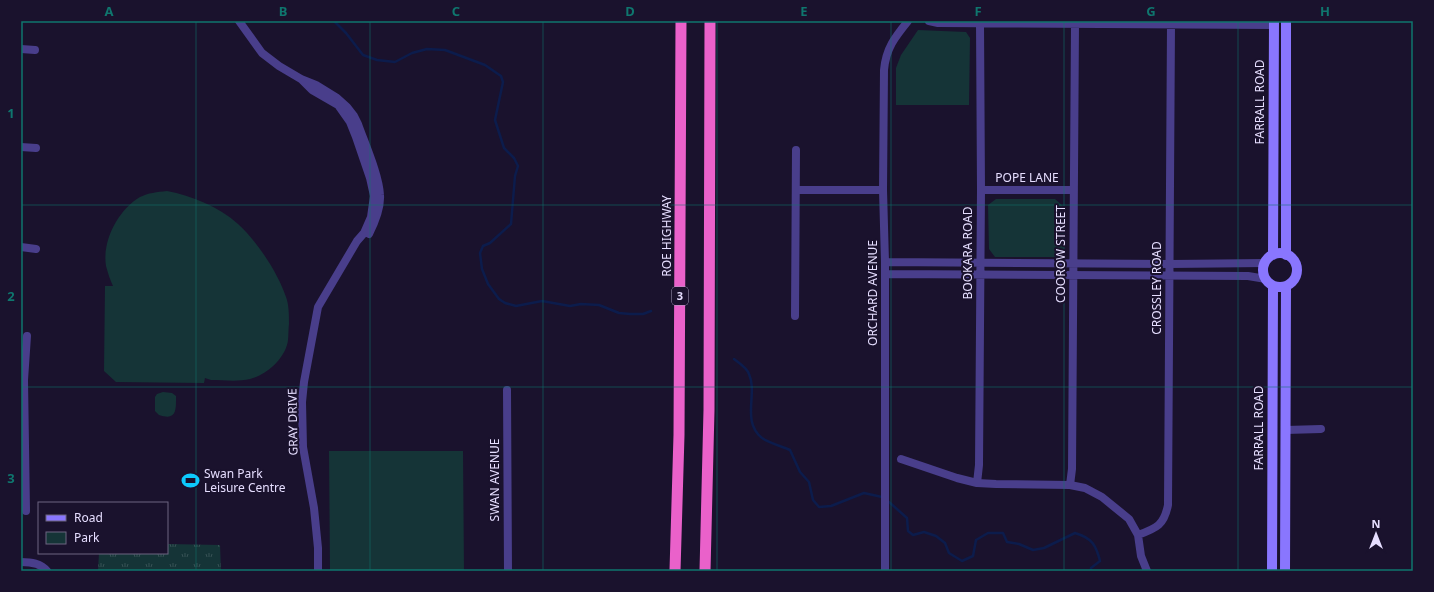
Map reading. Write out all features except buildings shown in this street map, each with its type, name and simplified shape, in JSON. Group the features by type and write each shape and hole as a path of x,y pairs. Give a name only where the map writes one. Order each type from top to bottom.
{"highway":[{"name":"ROE HIGHWAY","path":"675,571 679,427 681,21"},
{"path":"705,571 709,410 710,21"}],"main road":[{"path":"1286,21 1286,255"},
{"name":"FARRALL ROAD","path":"1273,255 1274,23"},
{"path":"1273,255 1286,255 1292,258 1295,262 1297,272 1293,281 1280,288 1269,282 1263,271 1265,263 1273,255"},
{"name":"FARRALL ROAD","path":"1269,282 1272,310 1272,571"},
{"path":"1285,571 1286,286"},
{"path":"1272,310 1286,310"},
{"path":"1272,497 1285,497"},
{"path":"1272,544 1285,544"}],"street":[{"name":"GRAY DRIVE","path":"239,21 262,53 279,66 302,79 316,84 338,98 354,116 378,182 380,197 374,223 368,236 349,257 318,307 303,395 303,447 314,508 318,548 318,571"},
{"name":"ORCHARD AVENUE","path":"885,571 885,262 883,190 885,61 891,43 908,21"},
{"path":"929,21 938,23 1171,25 1274,23"},
{"name":"BOOKARA ROAD","path":"977,483 979,465 981,190 980,23"},
{"name":"COOROW STREET","path":"1070,485 1072,469 1075,24"},
{"name":"CROSSLEY ROAD","path":"1138,535 1152,530 1161,524 1166,516 1168,505 1171,25"},
{"path":"21,49 35,50"},
{"path":"21,147 36,148"},
{"path":"795,316 796,150"},
{"path":"796,190 883,190"},
{"name":"POPE LANE","path":"981,190 1073,190"},
{"path":"21,247 36,249"},
{"path":"885,262 1122,264 1265,263"},
{"path":"1027,275 1028,263"},
{"path":"1122,264 1123,276"},
{"path":"1221,264 1222,276"},
{"path":"885,274 1248,276 1269,282"},
{"path":"26,511 23,380 27,336"},
{"name":"SWAN AVENUE","path":"507,390 508,571"},
{"path":"1286,430 1321,429"},
{"path":"901,459 957,478 977,483 1070,485 1085,488 1102,497 1129,519 1138,535 1142,556 1147,571"},
{"path":"21,562 39,564 47,571"}],"green space":[{"path":"918,30 966,32 970,38 969,105 896,105 896,68 901,55"},
{"path":"167,191 186,196 213,207 238,224 259,248 278,278 286,297 288,307 288,343 285,351 277,362 267,371 256,377 230,381 211,380 205,378 204,383 116,382 104,371 105,286 113,286 106,266 105,256 109,237 119,218 132,203 140,197 156,192"},
{"path":"996,199 1055,199 1063,206 1064,252 1057,257 995,257 989,249 988,205"},
{"path":"163,392 172,393 176,396 174,413 169,417 159,415 155,411 155,397 157,394"},
{"path":"329,451 463,451 464,571 330,571"},
{"path":"168,544 220,545 221,571 98,571 99,554 168,554"}],"waterway":[{"path":"334,21 346,33 363,55 377,60 395,62 412,53 427,49 445,50 485,65 501,76 503,82 495,120 504,148 514,158 518,166 515,176 511,224 490,243 483,246 480,253 482,269 488,284 499,299 505,303 516,306 542,301 570,306 581,304 599,305 619,313 643,314 651,311"},
{"path":"734,359 745,368 749,374 752,390 751,416 752,424 756,431 765,440 790,450 800,472 809,482 813,500 819,507 831,506 864,493 882,497"},
{"path":"889,502 907,518 908,531 913,535 924,532 936,536 945,543 949,553 962,561 973,556 976,540 988,533 1003,533 1007,542 1019,544 1033,550 1044,548 1075,533 1086,537 1095,546 1100,561 1091,568 1091,571"}],"place":[{"name":"Swan Park Leisure Centre","path":"191,481"}]}
